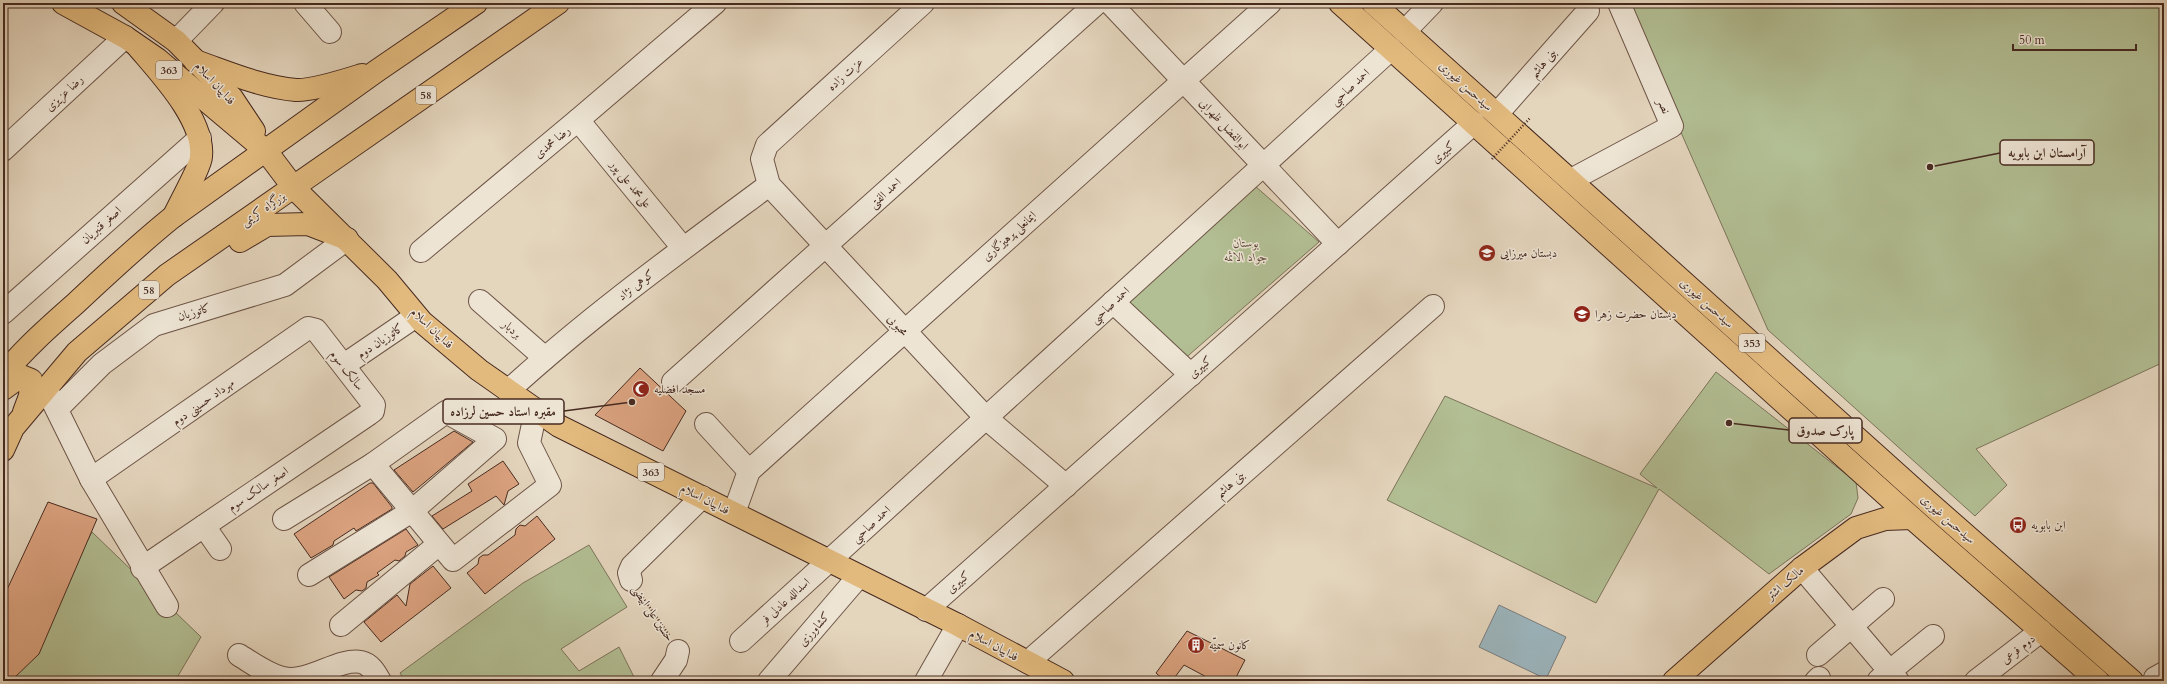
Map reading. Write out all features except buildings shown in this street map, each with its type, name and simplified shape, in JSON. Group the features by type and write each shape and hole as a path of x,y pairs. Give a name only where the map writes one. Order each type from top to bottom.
{"main road":[{"name":"فداییان اسلام","path":"63,3 131,42 157,59 266,151"},
{"name":"فداییان اسلام","path":"124,3 176,41 232,98 266,151 294,188 387,280 416,316 478,370 559,426 958,625 1063,681"},
{"path":"3,375 13,362 55,322 142,242 174,216 378,70 476,3"},
{"name":"بزرگراه کریمی","path":"3,450 12,428 77,352 167,275 558,3"},
{"name":"سیدحسن غیوری","path":"1340,3 1912,518 2041,631 2089,678"},
{"name":"سیدحسن غیوری","path":"1373,3 1927,501 2132,681"},
{"path":"131,42 168,82 192,120 200,138 202,158 174,216"},
{"path":"195,61 256,82 297,90 340,82 378,70"},
{"path":"130,306 267,225 308,224 347,239"},
{"path":"3,389 21,376 31,380 30,396 23,415"},
{"name":"مالک اشتر","path":"1674,681 1802,568 1856,528 1885,519 1912,518"}],"street":[{"path":"176,41 213,3"},
{"name":"رضا محمدی","path":"421,251 715,3"},
{"name":"عزت زاده","path":"767,145 923,3"},
{"name":"احمد الفتی","path":"673,382 1097,3"},
{"name":"ابوالفضل ظهرابی","path":"1110,3 1338,244"},
{"name":"ایمانعلی پرهیزگاری","path":"749,471 903,331 1270,3"},
{"path":"1405,31 1432,3"},
{"name":"نصر","path":"1571,180 1672,126 1619,3"},
{"path":"307,4 330,32"},
{"name":"بنی هاشم","path":"1497,114 1588,11"},
{"name":"رضا عزیزی","path":"3,150 131,42"},
{"name":"احمد صاحبی","path":"830,561 1391,49"},
{"name":"علی‌محمد علی پور","path":"578,120 683,248"},
{"name":"کبیری","path":"926,610 1474,123"},
{"name":"اصغر قنبریان","path":"6,303 200,138"},
{"name":"محبوبی","path":"767,145 762,159 769,185 903,331 986,418 1066,486"},
{"name":"کوهی نژاد","path":"508,391 545,358 683,248 769,185"},
{"name":"کاتوزیان","path":"57,410 102,364 154,325 285,284 347,239"},
{"name":"بردبار","path":"480,301 545,358"},
{"path":"1113,302 1191,375"},
{"name":"بنی هاشم","path":"1028,662 1433,306"},
{"name":"کاتوزیان دوم","path":"344,365 416,316"},
{"name":"مهرداد حسینی دوم","path":"91,479 308,328 316,330"},
{"name":"سالک سوم","path":"316,330 374,405 373,411"},
{"path":"46,389 91,479 142,568 167,606"},
{"path":"374,464 453,560 550,485 529,443 536,410"},
{"name":"اصغر سالک سوم","path":"142,568 373,411"},
{"path":"284,519 374,464 446,412 495,439 412,511 309,575"},
{"path":"3,434 23,415"},
{"path":"706,424 749,471 734,513"},
{"name":"حسین علی ابیضی","path":"631,580 629,573 632,566 702,497"},
{"path":"204,526 220,549"},
{"path":"341,625 439,544"},
{"name":"اسدالله عادلی فر","path":"741,641 830,561"},
{"path":"1802,568 1852,626 1888,678 1933,636"},
{"name":"کشاورزی","path":"769,681 859,576"},
{"path":"1818,655 1883,600"},
{"path":"926,681 958,625"},
{"name":"دوم فرعی","path":"1976,681 2041,631"},
{"name":"حسین علی ابیضی","path":"662,681 676,660 678,651"},
{"path":"239,655 284,678 300,678 350,663 362,662 372,668 380,681"}],"path":[{"path":"1492,159 1530,118"},
{"name":"حسین علی ابیضی","path":"631,580 672,639 678,651"}],"green space":[{"path":"1624,3 2164,3 2164,362 1976,449 2007,485 1975,516 1768,330"},
{"name":"بوستان جواد الائمه","path":"1255,186 1319,242 1182,361 1124,305"},
{"path":"1716,372 1856,482 1858,498 1851,514 1769,574 1659,489 1596,603 1387,500 1445,396 1657,488 1640,474"},
{"path":"92,532 201,637 175,681 11,681"},
{"path":"589,545 627,607 561,649 579,671 619,647 636,681 405,681 400,673 523,583"}],"water":[{"path":"1499,605 1566,637 1546,679 1479,647"}],"place":[{"name":"آرامستان ابن بابویه","path":"1930,167"},
{"name":"دبستان میرزایی","path":"1487,253"},
{"name":"دبستان حضرت زهرا","path":"1582,314"},
{"name":"مسجد افضلیه","path":"641,389"},
{"name":"مقبره استاد حسین لرزاده","path":"632,402"},
{"name":"پارک صدوق","path":"1729,423"},
{"name":"ابن بابویه","path":"2018,525"},
{"name":"کانون سمیّه","path":"1196,645"}]}
